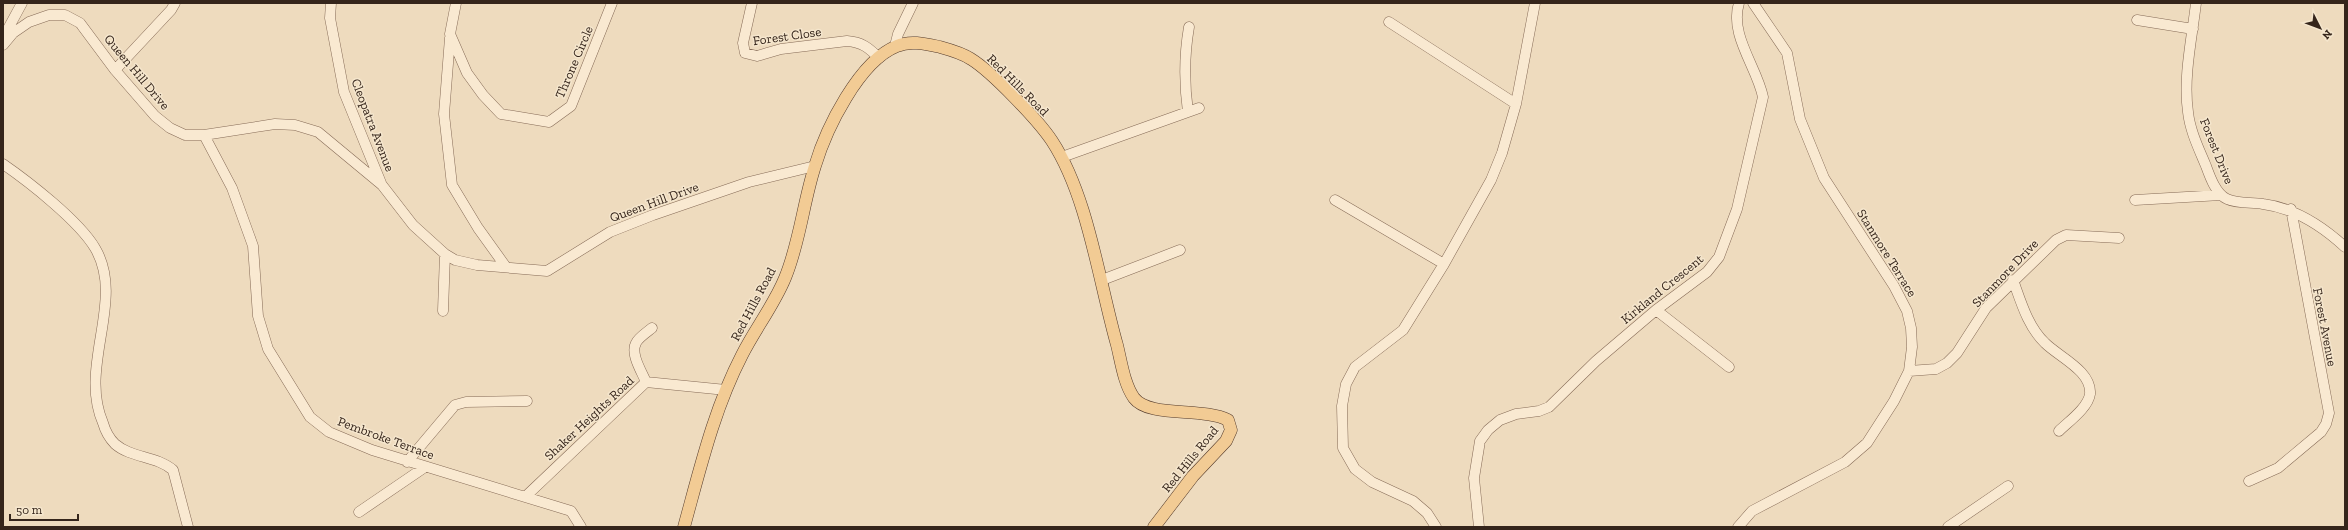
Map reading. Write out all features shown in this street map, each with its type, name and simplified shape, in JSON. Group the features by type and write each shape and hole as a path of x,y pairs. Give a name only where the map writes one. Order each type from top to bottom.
{"main road":[{"name":"Red Hills Road","path":"684,527 710,433 726,390 742,354 785,278 796,247 815,166 842,104 860,78 879,58 895,46 916,43 936,46 973,60 1031,116 1051,139 1062,157 1074,186 1102,280 1113,333 1134,400 1142,405 1173,412 1217,414 1228,420 1231,430 1226,441 1193,476 1154,527"}],"street":[{"path":"3,38 22,3"},
{"path":"115,70 171,10 175,3"},
{"name":"Cleopatra Avenue","path":"331,3 330,18 344,92 382,185"},
{"path":"456,3 450,34 444,114 452,185 478,228 506,267"},
{"name":"Throne Circle","path":"450,34 467,74 501,114 549,122 571,106 612,3"},
{"name":"Forest Close","path":"752,3 742,43 745,53 751,56 781,49 848,41 858,42 867,46 879,58"},
{"path":"895,46 898,34 913,3"},
{"path":"1436,527 1427,513 1413,501 1372,482 1355,468 1343,448 1342,406 1346,384 1355,367 1403,330 1444,264 1491,180 1502,153 1516,104 1535,3"},
{"name":"Kirkland Crescent","path":"1479,527 1474,478 1480,441 1488,430 1500,420 1516,414 1539,411 1550,407 1596,361 1656,310 1707,272 1719,257 1737,209 1763,97 1760,84 1737,28 1736,12 1739,3"},
{"name":"Stanmore Terrace","path":"1738,527 1752,512 1845,462 1867,442 1894,401 1909,371 1912,347 1911,328 1907,311 1894,286 1824,178 1800,119 1787,53 1753,3"},
{"name":"Forest Drive","path":"2196,3 2187,95 2188,113 2194,136 2209,174 2221,195 2235,201 2291,209 2308,219 2345,247"},
{"name":"Queen Hill Drive","path":"3,45 12,33 29,22 49,15 65,14 80,23 115,70 155,116 170,128 185,135 204,135 275,124 295,125 318,132 382,185 413,225 445,254 455,260 477,266 547,271 610,232 653,214 749,182 815,166"},
{"path":"2137,20 2193,29"},
{"path":"1389,22 1516,104"},
{"path":"1188,27 1185,84 1188,112"},
{"path":"1062,157 1199,108"},
{"name":"Pembroke Terrace","path":"204,135 232,188 253,246 258,316 268,349 286,381 310,417 329,432 407,462 526,496 571,511 577,525"},
{"path":"3,164 25,180 72,222 95,247 103,274 106,302 95,366 94,392 96,409 115,444 125,450 166,464 173,470 188,527"},
{"path":"2135,200 2221,195"},
{"path":"1335,200 1444,264"},
{"name":"Forest Avenue","path":"2249,481 2278,468 2321,432 2326,424 2329,413 2291,209"},
{"name":"Stanmore Drive","path":"1909,371 1936,368 1947,363 1957,353 1986,308 2013,280 2056,240 2066,235 2118,238"},
{"path":"1102,280 1180,250"},
{"path":"443,311 445,254"},
{"path":"2013,280 2028,319 2044,342 2082,372 2088,381 2090,394 2086,404 2059,431"},
{"path":"1656,310 1729,367"},
{"path":"646,382 636,358 634,348 636,343 652,328"},
{"name":"Shaker Heights Road","path":"526,496 646,382 726,390"},
{"path":"407,462 454,405 466,402 527,402"},
{"path":"359,512 425,467"},
{"path":"1948,527 2008,486"}]}
